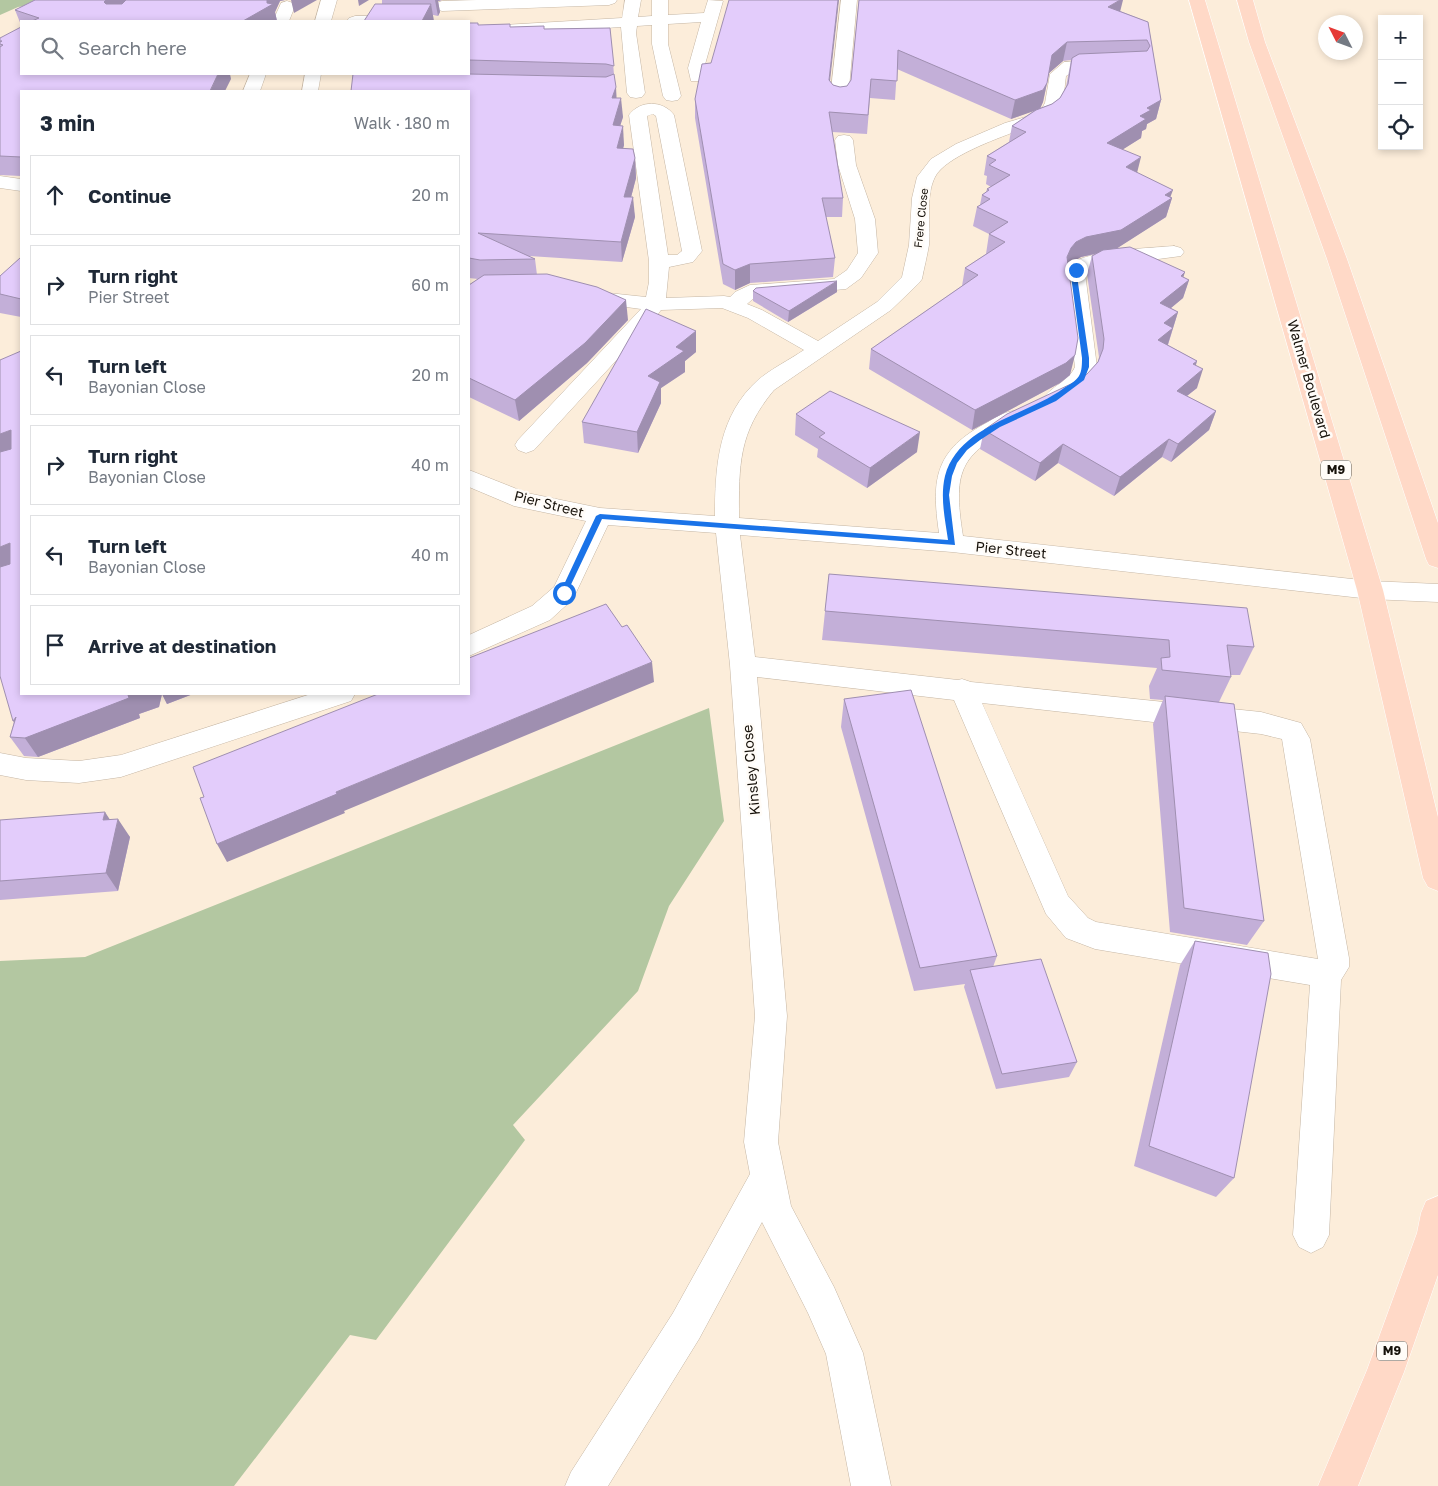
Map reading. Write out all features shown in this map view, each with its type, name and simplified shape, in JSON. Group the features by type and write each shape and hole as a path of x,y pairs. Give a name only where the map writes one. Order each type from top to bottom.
{"main road":[{"name":"Walmer Boulevard","path":"1196,0 1211,45 1370,590 1438,878"},
{"path":"1245,0 1258,42 1337,259 1438,559"},
{"name":"M9","path":"1338,1486 1392,1353 1435,1233 1438,1213"}],"street":[{"path":"323,20 329,0"},
{"path":"442,6 495,2 609,0"},
{"path":"633,0 628,22 630,59 636,93"},
{"path":"660,0 660,44 672,96"},
{"path":"697,76 696,68 715,0"},
{"path":"839,99 849,0"},
{"path":"470,32 710,17"},
{"path":"388,20 420,19"},
{"name":"Frere Close","path":"727,525 727,472 734,435 749,405 766,385 884,306 912,279 919,245 921,198 926,176 937,163 962,148 1011,126 1035,120 1048,113 1054,103 1058,74 1070,66 1127,64"},
{"path":"252,90 258,75"},
{"path":"310,90 314,75"},
{"path":"526,445 648,314 654,304 660,274 659,261 638,115 643,110 651,108 660,110 665,115 692,251 688,258 683,260 659,261"},
{"path":"735,305 742,296 750,291 839,286 848,280 865,259 868,250 865,219 847,165 844,140"},
{"path":"0,182 20,185"},
{"path":"952,543 946,495 948,476 954,462 977,438 997,425 1054,399 1081,378 1086,367 1074,276 1076,270 1094,262 1174,252"},
{"path":"574,293 597,299 654,304 684,304 712,301 735,305 755,314 819,350"},
{"name":"Pier Street","path":"470,478 522,500 600,516 952,543 1370,590 1438,593"},
{"path":"470,646 541,614 564,593 600,516"},
{"name":"Kinsley Close","path":"727,525 743,665 771,1016 760,1142 774,1210 821,1300 844,1353 871,1486"},
{"path":"743,665 804,674 962,689 1261,723 1291,731 1296,739 1334,958 1333,967 1326,974 1311,1235"},
{"path":"962,689 1057,905 1077,928 1095,935 1326,974"},
{"path":"0,764 26,770 79,772 121,766 339,695"},
{"path":"585,1486 686,1326 768,1176"}],"green space":[{"path":"0,0 49,0 44,3 18,7 0,15"},
{"path":"709,708 724,821 669,906 638,991 513,1125 525,1140 376,1340 350,1335 234,1486 0,1486 0,961 85,957"}],"building":[{"path":"35,0 106,0 104,2 106,4 122,4 126,0 267,0 267,3 273,4 245,20 34,20 39,18 15,10"},
{"path":"729,0 838,0 829,80 833,85 840,87 847,86 851,80 859,0 1120,0 1108,7 1148,22 1161,100 1147,108 1151,110 1140,116 1146,119 1107,143 1141,157 1126,167 1173,190 1165,195 1172,198 1121,230 1086,237 1076,242 1071,248 1067,257 1078,338 1075,355 1066,363 975,410 871,349 978,275 965,268 1005,242 989,234 1008,222 977,207 990,199 982,195 989,190 987,189 1010,175 989,165 996,160 987,156 1026,132 1012,126 1036,110 1052,104 1060,98 1068,84 1072,58 1079,54 1147,51 1150,46 1147,40 1067,42 1052,55 1047,83 1043,90 1015,100 898,50 897,81 871,79 868,115 829,112 843,198 822,198 835,258 750,264 735,270 723,264 695,99 702,64 711,63"},
{"path":"375,4 431,4 423,20 365,20"},
{"path":"470,23 478,23 478,25 510,24 510,27 544,26 544,29 610,28 614,66 606,64 470,60"},
{"path":"20,28 20,75 218,75 210,90 20,90 20,157 0,156 0,47 3,45 0,44 2,41 0,41 0,38"},
{"path":"470,74 606,77 614,74 616,87 612,98 621,98 613,125 623,126 617,148 633,149 635,158 624,197 633,197 621,242 478,233 535,259 480,260 470,258 470,90 351,90 353,75"},
{"path":"1130,247 1185,272 1181,276 1189,280 1160,303 1178,312 1164,323 1173,328 1158,340 1197,361 1193,364 1203,369 1177,391 1216,411 1178,444 1169,439 1120,477 1063,444 1040,463 984,430 1007,414 1073,383 1087,374 1098,362 1103,349 1104,339 1092,256 1103,250"},
{"path":"20,258 20,299 0,294 0,276"},
{"path":"547,274 597,287 626,300 585,343 515,400 470,378 470,284 484,275"},
{"path":"837,281 789,311 753,291 756,288"},
{"path":"646,309 696,331 676,347 684,351 648,376 660,382 637,432 582,422"},
{"path":"20,351 20,695 128,695 129,698 25,738 10,737 16,717 13,721 0,676 0,567 10,564 10,543 0,547 0,452 11,449 11,430 0,434 0,360"},
{"path":"830,391 920,432 870,468 819,437 825,433 796,414"},
{"path":"829,574 1247,608 1254,647 1227,645 1231,677 1162,670 1161,658 1170,657 1169,640 825,611"},
{"path":"606,604 622,627 627,625 652,662 336,792 337,794 217,844 200,798 204,797 193,767 375,695 470,695 470,658"},
{"path":"911,690 997,956 920,968 844,699"},
{"path":"1165,696 1234,704 1264,921 1184,908"},
{"path":"105,812 103,820 118,819 106,873 0,881 0,820"},
{"path":"1195,941 1268,953 1271,974 1234,1178 1149,1146"},
{"path":"1041,959 1077,1062 1002,1074 970,970"}],"route":[{"path":"564,593 600,516 952,543 946,495 948,476 954,462 977,438 997,425 1054,399 1071,388 1081,378 1086,367 1074,276 1076,270"}]}
